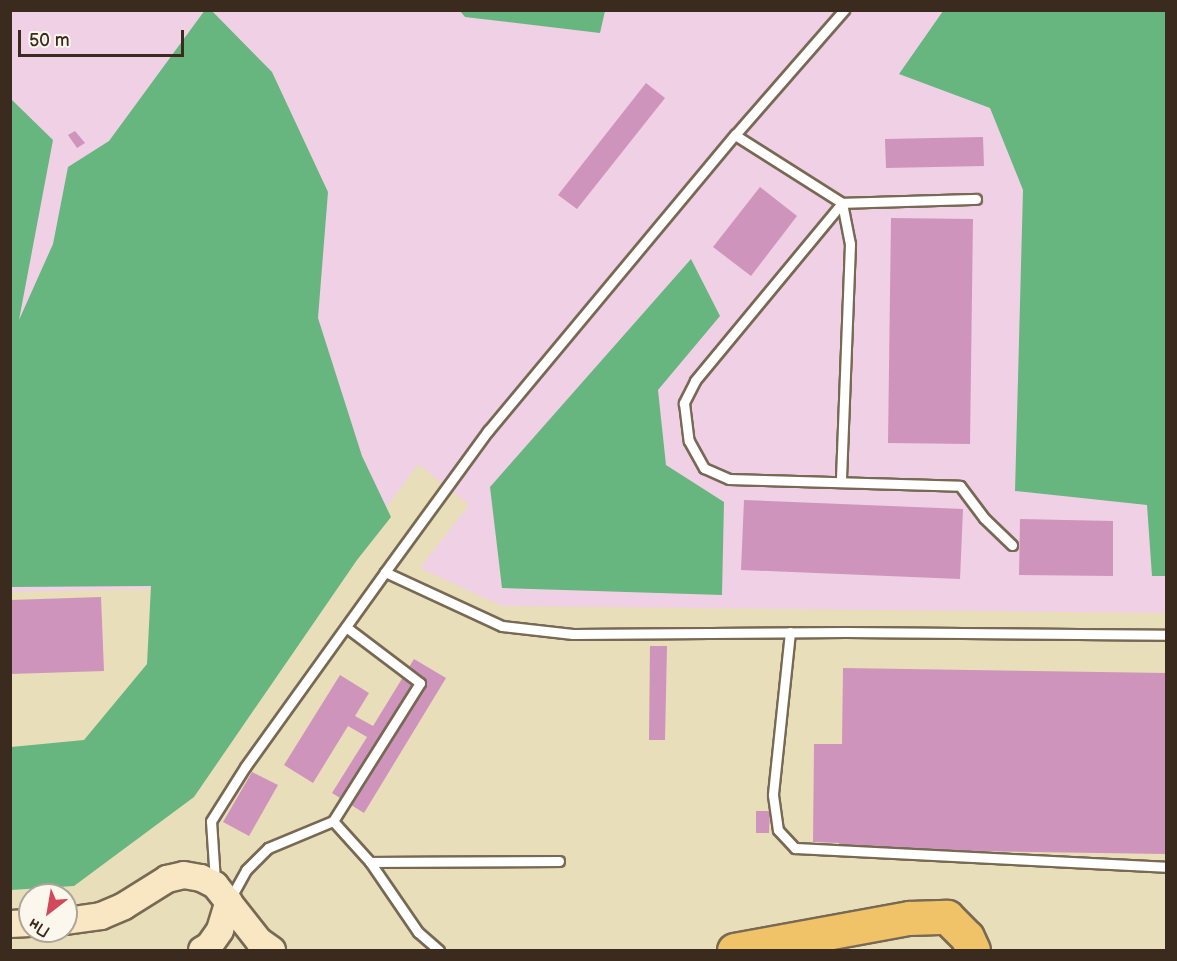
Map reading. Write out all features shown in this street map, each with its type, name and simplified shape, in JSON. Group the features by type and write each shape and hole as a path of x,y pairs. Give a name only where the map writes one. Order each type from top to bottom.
{"highway":[{"path":"734,951 909,918 947,917 967,937 973,951"}],"street":[{"path":"78,919 101,916 124,906 167,879 184,875 201,878 222,893 259,942 272,951"},
{"path":"202,951 209,946 220,930 222,893"}],"lane":[{"path":"222,893 211,821 245,767 488,431 735,135 844,10"},
{"path":"735,135 842,203 976,199"},
{"path":"842,203 695,381 684,403 689,441 704,468 729,479 960,486 984,518 1012,545"},
{"path":"841,481 850,244 842,203"},
{"path":"385,572 502,626 573,634 790,632 1167,635"},
{"path":"222,893 268,848 333,821 420,682 346,627"},
{"path":"790,632 773,795 778,830 795,848 1167,867"},
{"path":"333,821 370,862 418,932 439,951"},
{"path":"370,862 559,861"}],"shaded area":[{"path":"10,11 1166,11 1166,613 502,606 420,568 469,505 418,464 365,537 189,588 11,592"}],"green space":[{"path":"205,10 212,11 272,72 328,192 318,318 362,456 391,517 357,560 194,797 78,883 18,883 18,890 11,890 11,747 84,740 147,664 151,586 11,587 12,100 53,140 19,320 53,244 68,167 109,141"},
{"path":"460,11 605,11 600,33 465,17"},
{"path":"943,11 1166,11 1166,576 1152,576 1147,505 1015,491 1023,190 990,108 899,74"},
{"path":"691,259 720,316 658,390 666,465 724,502 722,595 502,588 490,487"}],"building":[{"path":"646,83 665,98 577,209 558,195"},
{"path":"75,131 85,143 77,148 68,135"},
{"path":"983,137 984,166 886,168 885,139"},
{"path":"760,187 797,216 751,276 713,247"},
{"path":"891,218 973,219 970,444 888,443"},
{"path":"744,500 963,509 960,579 741,570"},
{"path":"1020,519 1113,521 1113,576 1019,575"},
{"path":"101,597 104,671 10,674 10,600"},
{"path":"650,646 667,646 665,740 649,740"},
{"path":"414,659 446,678 364,813 332,793 367,737 348,726 313,783 284,765 340,675 369,693 355,716 373,726"},
{"path":"843,668 1166,673 1166,854 839,849 839,843 813,842 814,744 842,744"},
{"path":"252,772 278,785 249,836 223,822"},
{"path":"756,811 770,811 769,833 756,833"}]}
